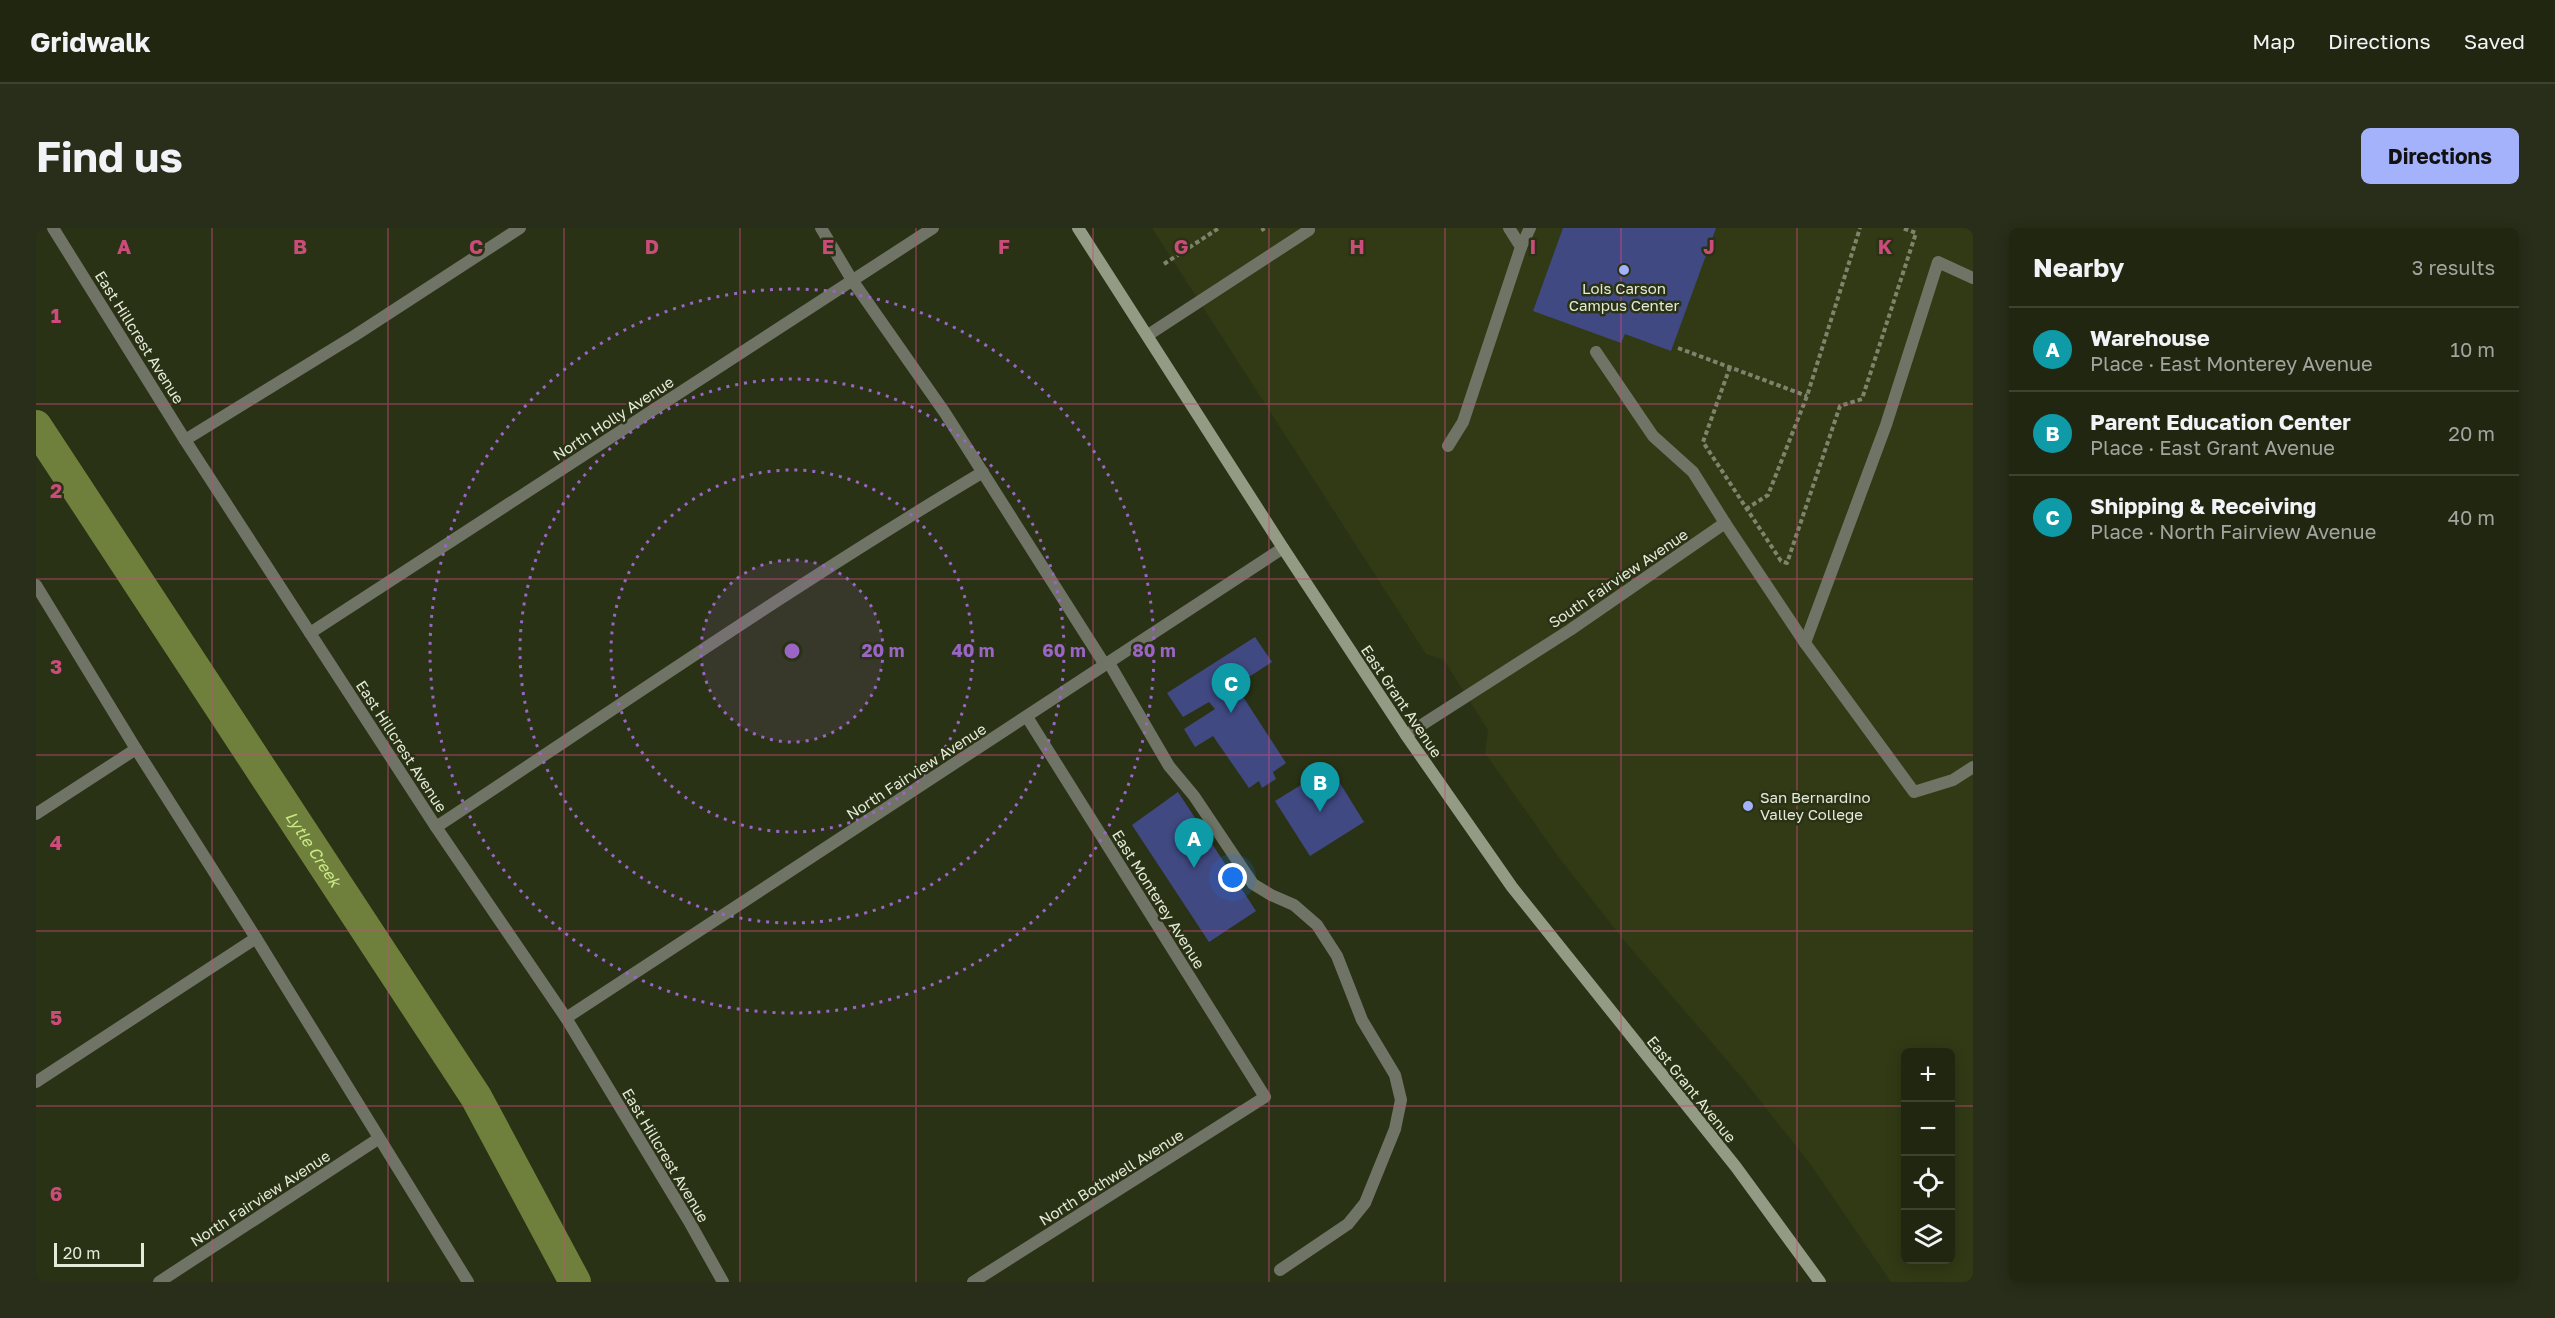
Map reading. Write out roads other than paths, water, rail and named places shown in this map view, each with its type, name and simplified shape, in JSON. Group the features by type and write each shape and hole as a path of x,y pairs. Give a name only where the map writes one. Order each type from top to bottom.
{"street":[{"name":"East Hillcrest Avenue","path":"53,228 310,633 436,827 566,1018 723,1282"},
{"path":"186,440 354,336 520,228"},
{"path":"821,228 852,280 983,472 1107,664 1169,766 1194,796 1252,884 1294,905 1317,925 1337,956 1362,1020 1395,1075 1401,1100 1395,1129 1365,1203 1348,1224 1280,1270"},
{"name":"North Holly Avenue","path":"310,633 933,228"},
{"name":"East Grant Avenue","path":"1078,228 1406,735 1512,887 1736,1167 1820,1282"},
{"path":"1509,228 1521,247"},
{"path":"1448,447 1463,422 1521,247 1530,228"},
{"path":"1148,335 1309,230"},
{"path":"1805,642 1886,425 1938,262 1973,278"},
{"path":"1596,352 1653,436 1693,472 1805,642 1914,792 1953,780 1973,767"},
{"path":"436,827 808,580 983,472"},
{"name":"South Fairview Avenue","path":"1406,735 1570,630 1725,523"},
{"name":"North Fairview Avenue","path":"566,1018 1283,548"},
{"path":"36,585 136,750 256,938 468,1282"},
{"name":"East Monterey Avenue","path":"1027,717 1265,1097"},
{"path":"36,814 136,750"},
{"path":"36,1082 256,938"},
{"name":"North Bothwell Avenue","path":"973,1282 1265,1097"},
{"name":"North Fairview Avenue","path":"159,1282 378,1139"}],"waterway":[{"name":"Lytle Creek","path":"36,426 476,1097 575,1282"}],"place":[{"name":"Lois Carson Campus Center","path":"1624,270"},
{"name":"Shipping & Receiving","path":"1231,713"},
{"name":"San Bernardino Valley College","path":"1748,806"},
{"name":"Parent Education Center","path":"1320,812"},
{"name":"Warehouse","path":"1194,868"}]}
